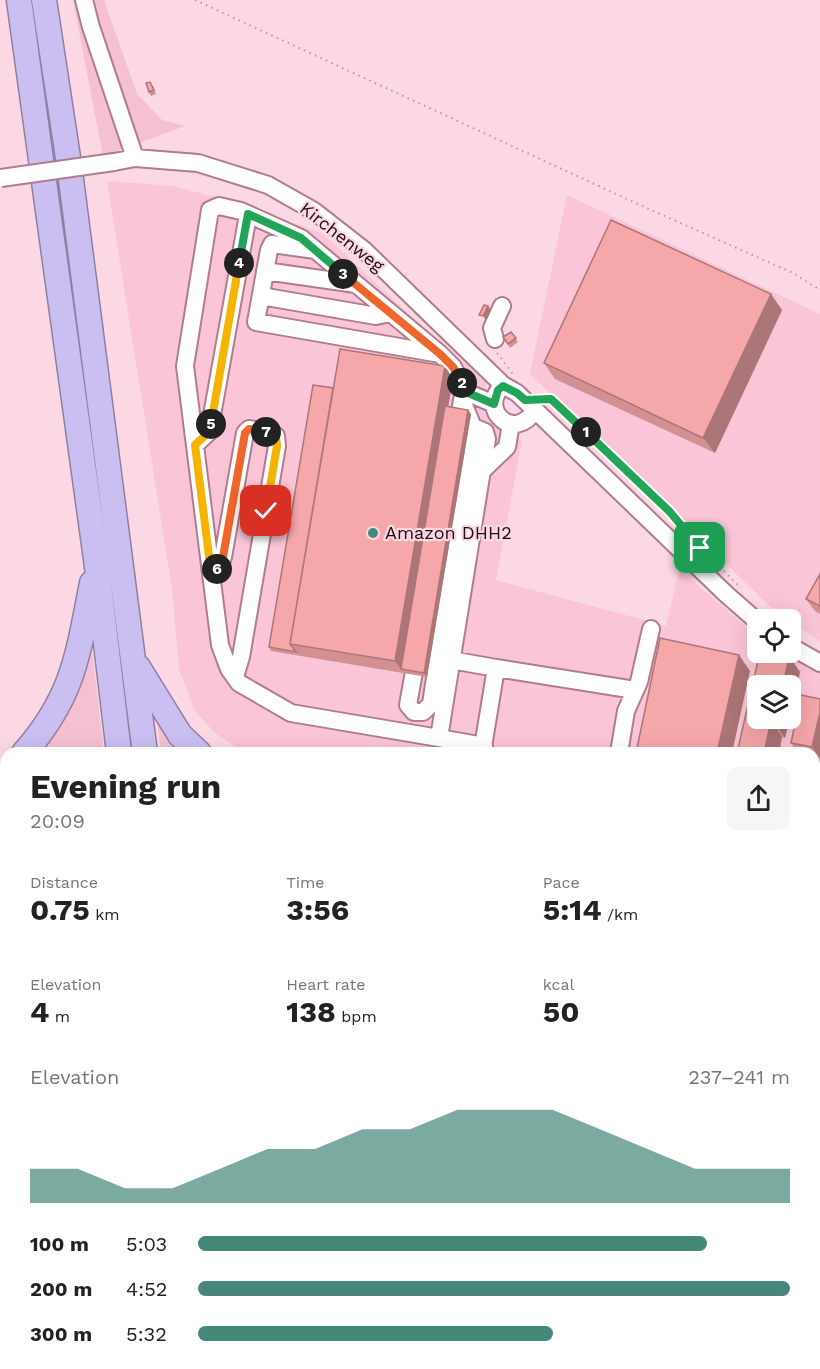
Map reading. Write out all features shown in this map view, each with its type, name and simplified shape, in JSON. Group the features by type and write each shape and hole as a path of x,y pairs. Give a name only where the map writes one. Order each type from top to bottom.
{"highway":[{"path":"19,0 96,559 118,747"},
{"path":"44,0 69,165 144,747"},
{"path":"29,747 49,723 64,698 75,668 96,559"},
{"path":"134,660 180,735 193,747"}],"street":[{"path":"84,0 135,158"},
{"name":"Kirchenweg","path":"1,178 135,158 198,163 268,185 314,211 364,250 503,386 517,393 530,405 726,594 750,609"},
{"path":"421,635 408,705 414,712 423,712 431,704 473,427 453,367 301,238 248,214 219,206 210,210 185,366 220,645 229,669 239,683 291,713 439,738 475,747"},
{"path":"195,445 209,432 248,214"},
{"path":"315,250 272,244 256,322 440,354"},
{"path":"265,271 356,284"},
{"path":"261,296 376,316 390,314"},
{"path":"495,339 492,328 502,306"},
{"path":"503,386 498,390 494,404 499,417 511,424 525,422 530,418 530,405"},
{"path":"464,396 494,404"},
{"path":"452,459 464,396"},
{"path":"483,471 507,447 511,424"},
{"path":"439,738 487,439 485,432 473,427"},
{"path":"211,572 219,568 223,557 245,433 249,429 272,433 276,436 277,446 241,657 235,677"},
{"path":"620,747 626,711 639,682 651,629"},
{"path":"801,652 820,663"},
{"path":"452,660 635,690"},
{"path":"483,747 496,668"}],"path":[{"path":"195,0 793,273 820,290"},
{"path":"530,405 551,399 670,512 700,548 743,590"}],"shaded area":[{"path":"73,0 104,0 137,94 162,120 185,126 103,156"},
{"path":"107,181 173,186 241,204 323,234 458,360 475,367 490,378 485,386 486,395 492,396 501,433 522,440 496,580 666,626 679,571 747,627 747,663 801,662 820,671 820,747 236,747 215,733 195,711 179,669 172,589"},
{"path":"567,195 820,314 820,641 801,629 801,609 773,609 530,374"},
{"path":"89,625 103,747 38,747"},
{"path":"156,713 184,747 160,747"}],"building":[{"path":"150,82 154,90 149,92 146,83"},
{"path":"611,220 771,294 703,438 544,363"},
{"path":"484,305 488,306 483,316 479,315"},
{"path":"511,332 516,338 508,344 503,337"},
{"name":"Amazon DHH2","path":"340,349 445,366 395,661 290,644"},
{"path":"313,385 333,388 290,644 296,652 269,647"},
{"path":"445,406 468,410 424,673 401,669"},
{"path":"820,574 820,606 806,599"},
{"path":"660,638 739,655 718,747 637,747"},
{"path":"757,663 788,663 785,675 755,675"},
{"path":"801,695 820,699 820,712 812,747 791,743 794,729 801,729"},
{"path":"747,709 747,729 769,729 765,747 738,747"}],"place":[{"name":"Amazon DHH2","path":"373,533"}],"route":[{"path":"266,511 277,446 276,436 272,433 249,429 245,433 223,557 219,568 211,572 195,445 209,432 248,214 301,238 440,354 453,367 466,392 494,404 498,390 503,386 525,400 551,399 670,512 700,548"}]}
